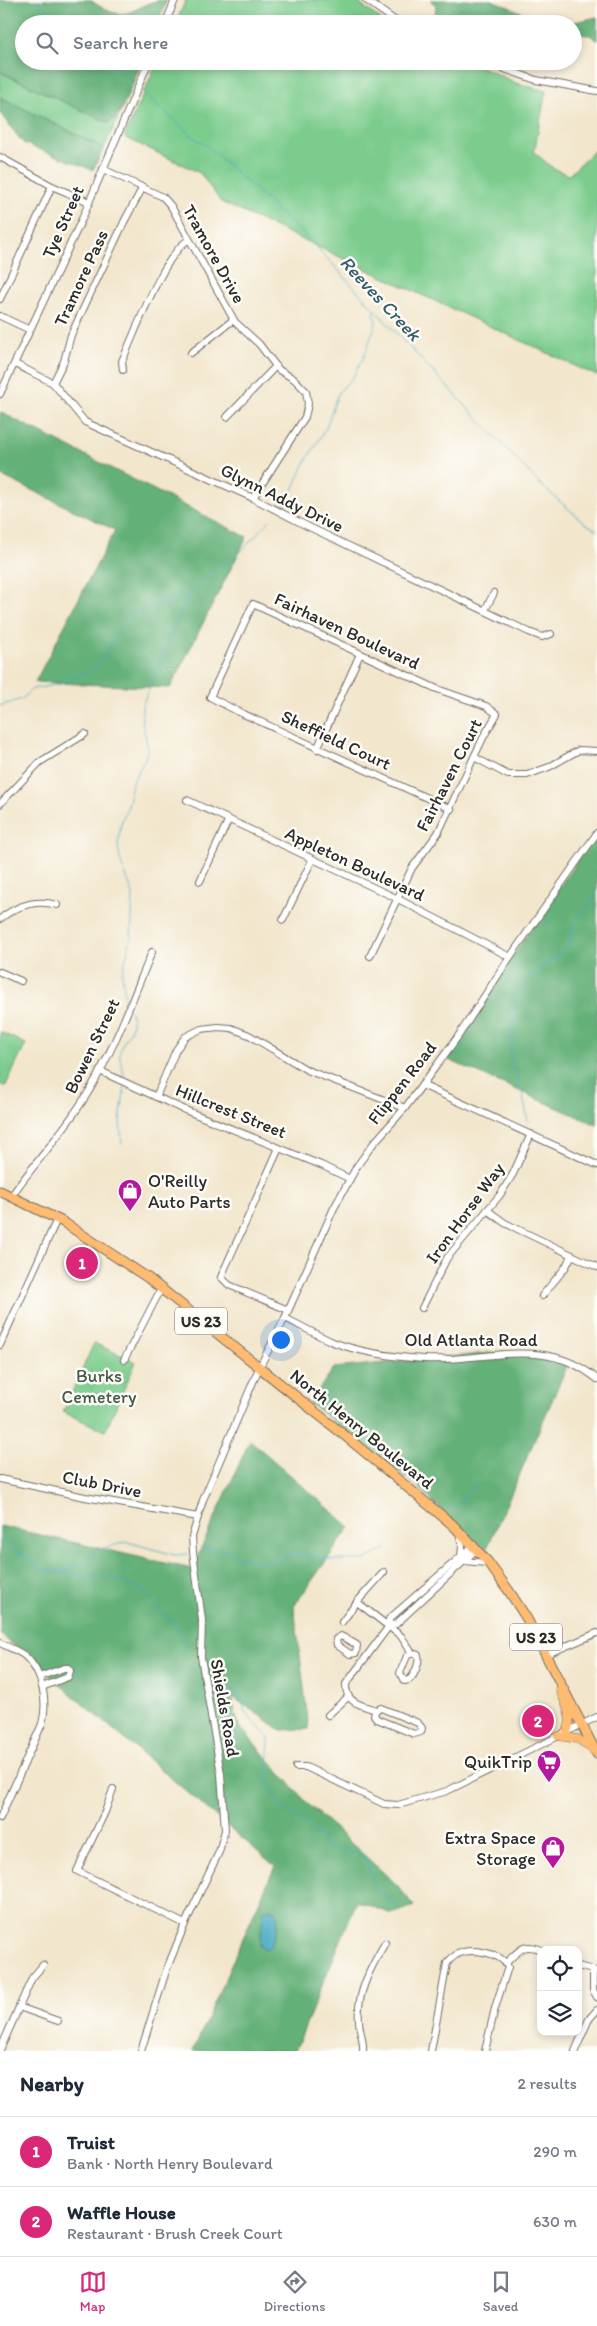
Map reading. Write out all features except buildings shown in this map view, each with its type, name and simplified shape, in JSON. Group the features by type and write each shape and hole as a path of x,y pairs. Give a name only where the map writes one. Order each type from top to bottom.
{"highway":[{"name":"North Henry Boulevard","path":"0,1190 57,1219 106,1249 161,1289 350,1439 459,1530 489,1563 527,1619 597,1754"}],"main road":[{"path":"553,1671 570,1718 567,1731"},
{"path":"558,1736 578,1739 597,1754"}],"street":[{"path":"169,15 175,0"},
{"path":"366,0 387,15"},
{"name":"Tye Street","path":"0,394 89,202 145,70"},
{"path":"508,70 536,80 597,92"},
{"path":"1,160 89,202"},
{"name":"Tramore Drive","path":"103,169 163,198 170,206 233,320 259,344 276,366 294,379 306,391 308,404 305,416 253,498"},
{"path":"0,299 52,186"},
{"name":"Tramore Pass","path":"53,383 64,361 71,335 125,220 143,188"},
{"path":"123,370 122,361 170,256 188,240"},
{"path":"0,316 30,330"},
{"path":"191,353 233,320"},
{"name":"Glynn Addy Drive","path":"15,364 53,383 86,422 253,498 307,526 542,637 551,634"},
{"path":"227,417 276,366"},
{"path":"485,610 494,593"},
{"name":"Fairhaven Boulevard","path":"210,697 253,604 437,689 486,706 495,713"},
{"path":"318,749 360,654"},
{"name":"Sheffield Court","path":"210,697 318,749 451,809"},
{"name":"Fairhaven Court","path":"370,956 396,898 412,868 438,833 451,809 474,757 497,714 495,713"},
{"path":"0,804 40,762 85,734"},
{"path":"474,757 508,774 527,775 550,767 579,750 597,751"},
{"name":"Appleton Boulevard","path":"187,800 228,821 396,898 510,957"},
{"path":"200,881 228,821"},
{"name":"Flippen Road","path":"259,1368 285,1318 334,1208 372,1144 405,1108 457,1038 510,957 597,833"},
{"path":"283,920 312,860"},
{"path":"0,920 12,910 31,904 57,905"},
{"name":"Bowen Street","path":"12,1195 42,1153 68,1122 100,1071 152,952"},
{"path":"0,972 20,981"},
{"path":"156,1097 176,1050 185,1037 201,1029 218,1027 231,1028 249,1035 308,1070 405,1108"},
{"name":"Hillcrest Street","path":"100,1071 156,1097 350,1179"},
{"path":"422,1085 597,1165"},
{"name":"Iron Horse Way","path":"422,1308 447,1258 487,1210 513,1174 531,1134"},
{"path":"279,1148 221,1277 229,1285 288,1310"},
{"path":"487,1210 505,1223 597,1267"},
{"path":"0,1345 57,1219"},
{"path":"542,1296 565,1268 572,1255"},
{"path":"124,1360 161,1289"},
{"name":"Old Atlanta Road","path":"285,1318 334,1342 355,1349 424,1359 520,1353 552,1356 573,1363 597,1379"},
{"name":"Shields Road","path":"141,2051 158,1994 185,1924 219,1852 225,1830 222,1774 201,1657 202,1620 193,1544 198,1518 239,1411 259,1368"},
{"name":"Club Drive","path":"0,1479 198,1518"},
{"path":"459,1530 462,1546 460,1561"},
{"path":"348,1697 347,1681 389,1626 396,1624 475,1547"},
{"path":"460,1561 489,1563"},
{"path":"342,1622 384,1572"},
{"path":"357,1602 406,1641 412,1652"},
{"path":"545,1654 597,1633"},
{"path":"0,1643 25,1656 38,1677 42,1688 45,1712 42,1724 0,1818"},
{"path":"357,1652 365,1657"},
{"path":"38,1677 64,1668 68,1668 70,1671 68,1677 42,1688"},
{"path":"348,1697 376,1710 381,1708 420,1724 421,1730 415,1734 377,1719 374,1715 376,1710"},
{"path":"328,1715 348,1697"},
{"path":"296,1767 306,1767 384,1804 398,1805 447,1791 597,1717"},
{"path":"401,1728 405,1718"},
{"path":"113,1789 105,1812 77,1871 185,1924"},
{"path":"363,2051 358,2019 359,2002 385,1943"},
{"path":"506,1963 527,1946 537,1949"},
{"path":"431,2051 447,1964 457,1954 472,1951 496,1957 506,1963 508,1967 495,2008 485,2051"},
{"path":"0,2050 32,1978 43,1965"},
{"path":"582,1967 595,1971 593,1990 597,1997"},
{"path":"19,2007 58,2021"},
{"path":"575,2051 589,2019 597,2010"}],"green space":[{"path":"0,0 90,0 104,9 124,14 155,1 167,0 161,15 15,15 15,70 138,70 123,107 109,123 0,72"},
{"path":"186,0 355,0 374,15 179,15"},
{"path":"430,0 492,0 530,15 435,15 436,6"},
{"path":"597,17 597,41 590,35 582,35 582,20"},
{"path":"154,70 488,70 516,83 546,91 534,152 554,169 569,175 597,148 597,376 221,202 200,173 124,137"},
{"path":"0,72 109,123 123,107 104,148 0,97"},
{"path":"0,97 104,148 93,170 23,143 0,113"},
{"path":"0,412 247,537 170,688 35,682 115,530 0,475"},
{"path":"597,831 597,1125 444,1058"},
{"path":"0,1032 26,1044 5,1087 0,1084"},
{"name":"Burks Cemetery","path":"94,1343 136,1362 105,1431 63,1412"},
{"path":"489,1353 538,1353 568,1364 485,1553 416,1485 309,1403 334,1368"},
{"path":"250,1440 350,1527 294,1606 309,1729 281,1730 231,1696 239,1726 308,1804 397,1885 414,1906 392,1914 357,1901 295,2051 193,2051 275,1866 0,1634 0,1526 192,1569"}],"water":[{"path":"270,1908 276,1911 277,1926 267,1949 260,1946 263,1912"}],"waterway":[{"name":"Reeves Creek","path":"35,0 52,15"},
{"name":"Reeves Creek","path":"118,70 135,85"},
{"name":"Reeves Creek","path":"141,90 192,136 210,148 311,241 541,485 586,524 597,530"},
{"path":"283,506 289,499 304,465 326,428 338,393 353,377 364,357 376,323 374,314 376,310"},
{"path":"125,1000 122,973 131,938 133,894 120,860 118,845 121,823 129,803 132,782 143,763 148,749 142,720 142,706 179,616 191,594 210,574 235,558 270,520"},
{"path":"0,706 22,699 32,689 61,684 88,672 104,657 118,631 132,615 190,594"},
{"path":"528,1122 523,1096 510,1057 516,998 530,978 569,944 575,921 588,908 597,893"},
{"path":"125,1079 120,1052 131,1028 132,1017 130,1011"},
{"path":"122,1144 120,1121 125,1086"},
{"path":"455,1507 477,1482"},
{"path":"0,1539 44,1570 118,1580 144,1591 165,1616 174,1622 189,1650"},
{"path":"58,1573 82,1564 96,1550 127,1542 175,1555 188,1554"},
{"path":"200,1547 228,1551 240,1557 265,1563 298,1553 334,1560 365,1560 387,1548"},
{"path":"211,1675 214,1681 239,1693 246,1714 269,1738 268,1785 281,1808 311,1827 330,1849 355,1853 365,1857 376,1889 399,1910"}],"place":[{"name":"O'Reilly Auto Parts","path":"130,1212"},
{"name":"Truist","path":"82,1263"},
{"name":"Waffle House","path":"538,1721"},
{"name":"QuikTrip","path":"549,1783"},
{"name":"Extra Space Storage","path":"553,1869"}]}
